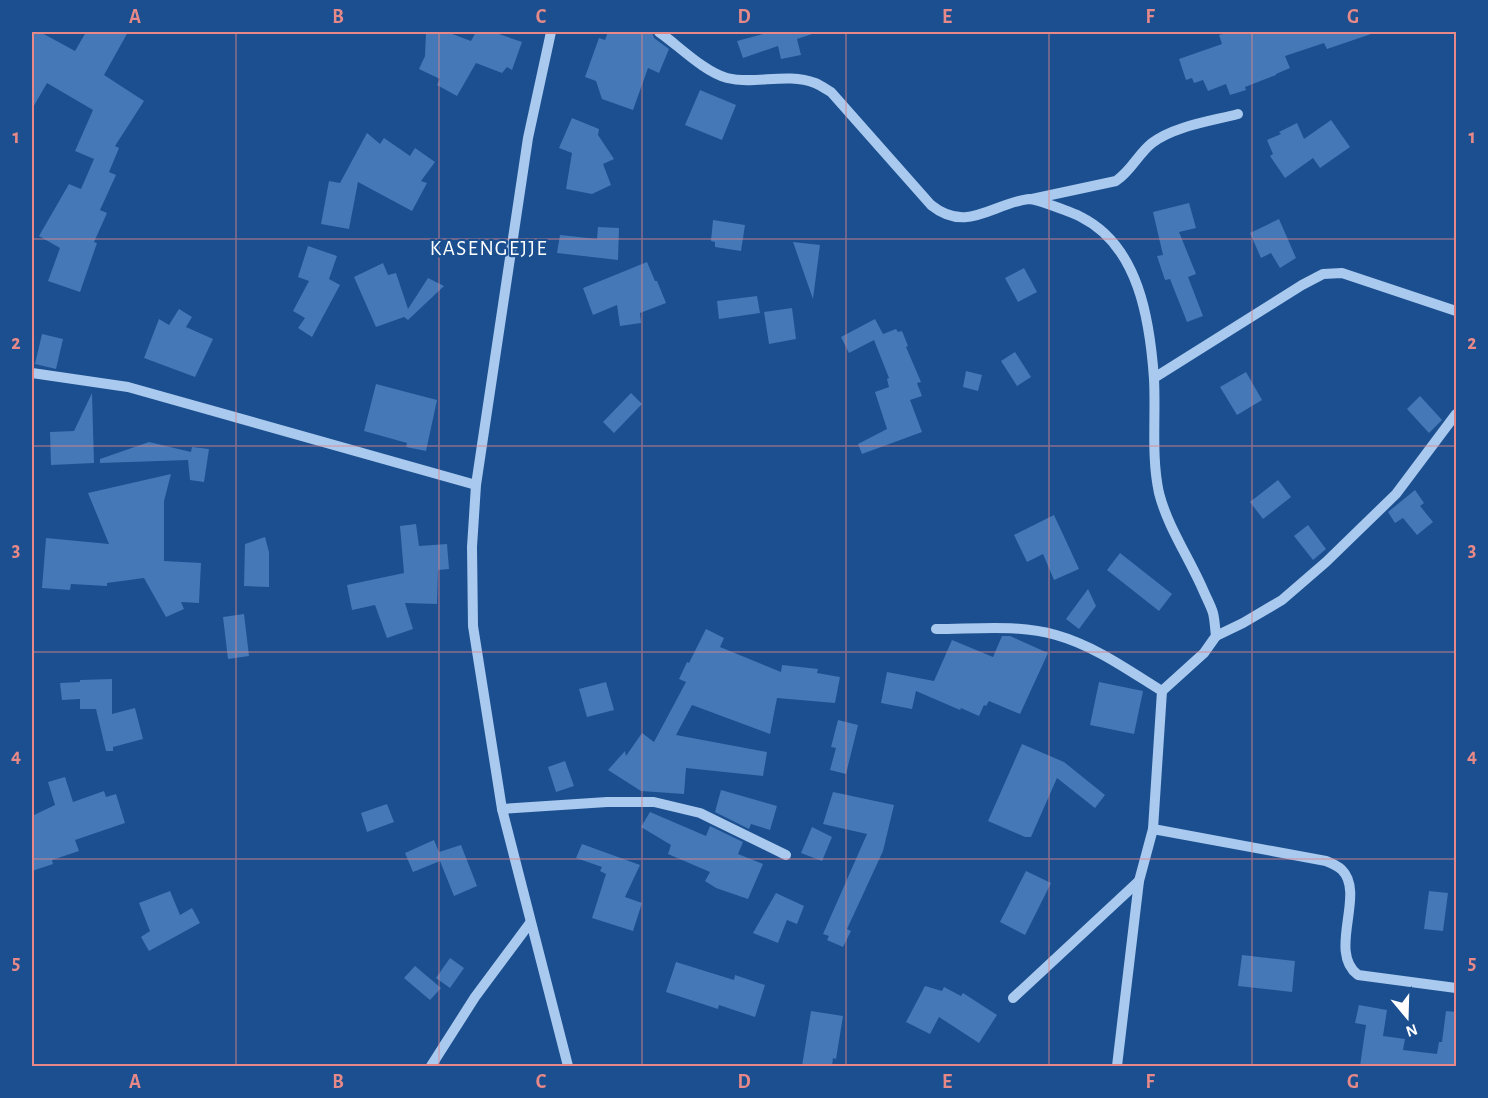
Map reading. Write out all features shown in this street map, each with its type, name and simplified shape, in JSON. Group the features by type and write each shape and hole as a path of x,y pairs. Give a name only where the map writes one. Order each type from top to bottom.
{"street":[{"path":"551,32 528,138 476,485 472,547 473,626 502,809 568,1066"},
{"path":"658,32 712,71 726,78 797,80 814,83 831,92 931,205 941,214 952,218 980,214 1031,199 1116,181 1128,173 1154,142 1190,126 1238,114"},
{"path":"1031,199 1081,216 1105,232 1124,257 1136,279 1145,315 1154,378 1155,473 1167,517 1213,613 1216,636"},
{"path":"1154,378 1323,274 1342,273 1456,311"},
{"path":"32,373 128,387 476,485"},
{"path":"1117,1066 1139,881 1154,829 1162,691 1204,653 1216,636 1282,600 1326,562 1396,494 1456,414"},
{"path":"936,629 1013,629 1055,634 1093,648 1162,691"},
{"path":"502,809 606,801 654,802 700,813 786,855"},
{"path":"1154,829 1326,861 1341,868 1346,876 1350,892 1345,958 1352,971 1358,975 1456,988"},
{"path":"1013,998 1139,881"},
{"path":"431,1066 475,997 530,923"}],"building":[{"path":"32,32 40,32 75,51 86,32 128,32 104,75 144,101 115,146 119,148 109,172 116,175 100,210 107,213 94,242 97,243 80,292 48,281 60,248 39,236 69,184 81,189 94,159 75,151 93,110 47,83 32,109"},
{"path":"426,32 447,32 471,41 476,32 493,32 522,42 512,70 507,67 502,73 476,63 457,96 437,85 440,79 419,69 425,56"},
{"path":"608,32 652,32 654,38 669,49 659,73 648,68 633,110 602,99 596,81 585,77 599,38 605,40"},
{"path":"770,32 812,32 812,34 797,39 801,55 781,59 778,46 743,58 737,41"},
{"path":"1230,32 1370,32 1371,34 1327,49 1324,43 1285,56 1290,68 1245,87 1246,90 1230,95 1226,84 1208,91 1203,80 1194,83 1192,78 1186,80 1179,59 1222,44 1219,35"},
{"path":"700,90 736,105 722,140 685,125"},
{"path":"572,118 599,129 598,135 614,159 603,164 611,185 592,194 566,189 572,153 559,148"},
{"path":"1331,120 1350,147 1320,168 1313,158 1285,178 1270,156 1273,154 1267,140 1297,123 1304,139"},
{"path":"367,133 380,144 384,138 410,156 415,148 435,162 421,181 427,183 412,211 358,182 349,229 321,224 329,181 340,183"},
{"path":"1189,203 1196,228 1179,232 1196,274 1188,277 1203,316 1187,322 1170,279 1165,280 1157,256 1163,255 1153,212"},
{"path":"1279,219 1296,258 1280,268 1271,253 1261,258 1250,233"},
{"path":"713,220 745,225 741,251 715,247 715,242 711,241"},
{"path":"598,227 619,228 618,260 557,253 560,235 597,239"},
{"path":"793,242 820,245 813,299"},
{"path":"308,246 337,256 329,279 340,285 312,337 298,328 305,318 293,311 309,281 298,277"},
{"path":"647,262 666,303 640,313 641,323 620,326 617,305 593,315 583,288"},
{"path":"383,263 388,275 396,273 408,309 428,278 444,286 408,320 404,317 376,327 354,277"},
{"path":"1024,268 1037,292 1018,302 1005,278"},
{"path":"757,296 760,313 719,319 717,301"},
{"path":"792,308 796,339 769,344 764,312"},
{"path":"179,309 192,317 186,327 213,339 195,377 144,358 159,319 169,325"},
{"path":"875,319 883,334 896,329 898,332 902,331 908,346 906,347 921,382 917,383 922,396 910,400 922,432 862,454 858,444 887,429 875,392 889,387 887,379 889,378 874,340 849,353 841,337"},
{"path":"42,334 63,339 56,369 35,364"},
{"path":"1015,352 1031,377 1017,386 1001,361"},
{"path":"966,371 982,375 978,391 963,387"},
{"path":"1246,372 1262,400 1237,415 1220,387"},
{"path":"376,384 437,400 426,451 406,447 407,443 364,431"},
{"path":"92,393 94,463 51,465 50,432 74,431"},
{"path":"631,393 642,404 614,433 603,422"},
{"path":"1420,396 1442,420 1429,433 1407,409"},
{"path":"149,442 191,452 192,447 209,449 204,482 190,480 188,460 100,463 100,459"},
{"path":"171,474 164,501 164,561 201,563 199,603 181,602 184,609 166,617 144,578 107,583 107,586 71,584 70,590 42,588 46,538 109,544 88,493"},
{"path":"1278,480 1291,497 1263,519 1250,502"},
{"path":"1415,490 1424,503 1420,506 1433,522 1417,535 1403,518 1395,523 1388,512"},
{"path":"1054,515 1079,569 1054,580 1043,554 1027,562 1014,535"},
{"path":"416,524 419,546 447,544 449,569 438,570 437,604 405,603 413,629 387,638 375,605 352,610 347,585 404,573 400,526"},
{"path":"1308,525 1326,549 1313,560 1294,536"},
{"path":"265,537 269,552 269,587 244,586 245,544"},
{"path":"1120,553 1172,594 1159,611 1107,570"},
{"path":"1088,589 1096,606 1079,629 1066,619"},
{"path":"244,614 249,656 228,659 223,617"},
{"path":"706,629 724,638 720,647 781,672 782,665 818,669 817,673 840,677 835,703 777,698 770,734 692,705 676,735 767,752 763,776 686,768 684,794 641,791 608,770 625,751 626,756 642,733 654,742 686,682 679,679"},
{"path":"1002,636 1010,636 1048,653 1020,714 989,701 986,706 984,705 979,716 916,691 912,709 881,703 887,672 934,681 952,640 993,657"},
{"path":"112,679 112,714 135,708 143,739 113,747 113,751 106,751 96,709 80,709 80,699 62,700 60,683"},
{"path":"606,682 614,710 587,717 579,689"},
{"path":"1099,682 1143,691 1134,734 1090,725"},
{"path":"838,720 858,725 846,774 830,770 836,748 831,747"},
{"path":"1022,744 1064,762 1105,795 1095,808 1057,778 1031,837 1025,837 988,821"},
{"path":"565,761 574,786 556,792 548,767"},
{"path":"65,777 73,802 104,791 106,797 116,794 125,823 75,840 79,851 52,860 53,864 32,871 32,816 55,805 48,782"},
{"path":"721,790 777,806 770,830 751,824 749,829 715,812"},
{"path":"833,792 894,805 883,851 847,929 851,931 843,947 827,940 829,936 823,934 867,834 823,824"},
{"path":"387,804 394,822 367,832 361,813"},
{"path":"650,812 706,836 710,826 743,842 738,854 763,864 748,899 716,888 705,881 710,872 668,854 671,845 641,827"},
{"path":"812,827 832,837 822,861 801,853"},
{"path":"434,840 439,852 461,845 477,886 454,896 440,861 413,872 405,853"},
{"path":"582,844 640,865 625,897 642,903 633,931 592,918 606,874 600,871 602,867 576,858"},
{"path":"1026,871 1051,883 1025,935 1000,922"},
{"path":"170,891 180,915 192,908 200,923 149,951 141,937 150,931 139,903"},
{"path":"1429,891 1448,893 1443,931 1424,929"},
{"path":"776,893 804,906 797,924 787,920 778,943 753,933"},
{"path":"1242,955 1295,961 1292,992 1238,986"},
{"path":"450,958 464,968 450,988 436,978"},
{"path":"676,962 734,980 735,975 765,985 755,1017 719,1005 718,1009 666,992"},
{"path":"415,966 441,988 430,1000 404,978"},
{"path":"925,986 942,991 944,987 961,996 963,993 997,1015 979,1043 939,1017 930,1034 906,1022"},
{"path":"1359,1005 1387,1010 1383,1036 1405,1039 1403,1050 1437,1054 1439,1042 1442,1042 1446,1011 1456,1012 1456,1066 1448,1064 1448,1066 1360,1066 1366,1025 1355,1023"},
{"path":"811,1011 843,1016 836,1059 833,1058 832,1066 802,1066"}],"district":[{"name":"KASENGEJJE","path":"489,248"}]}
